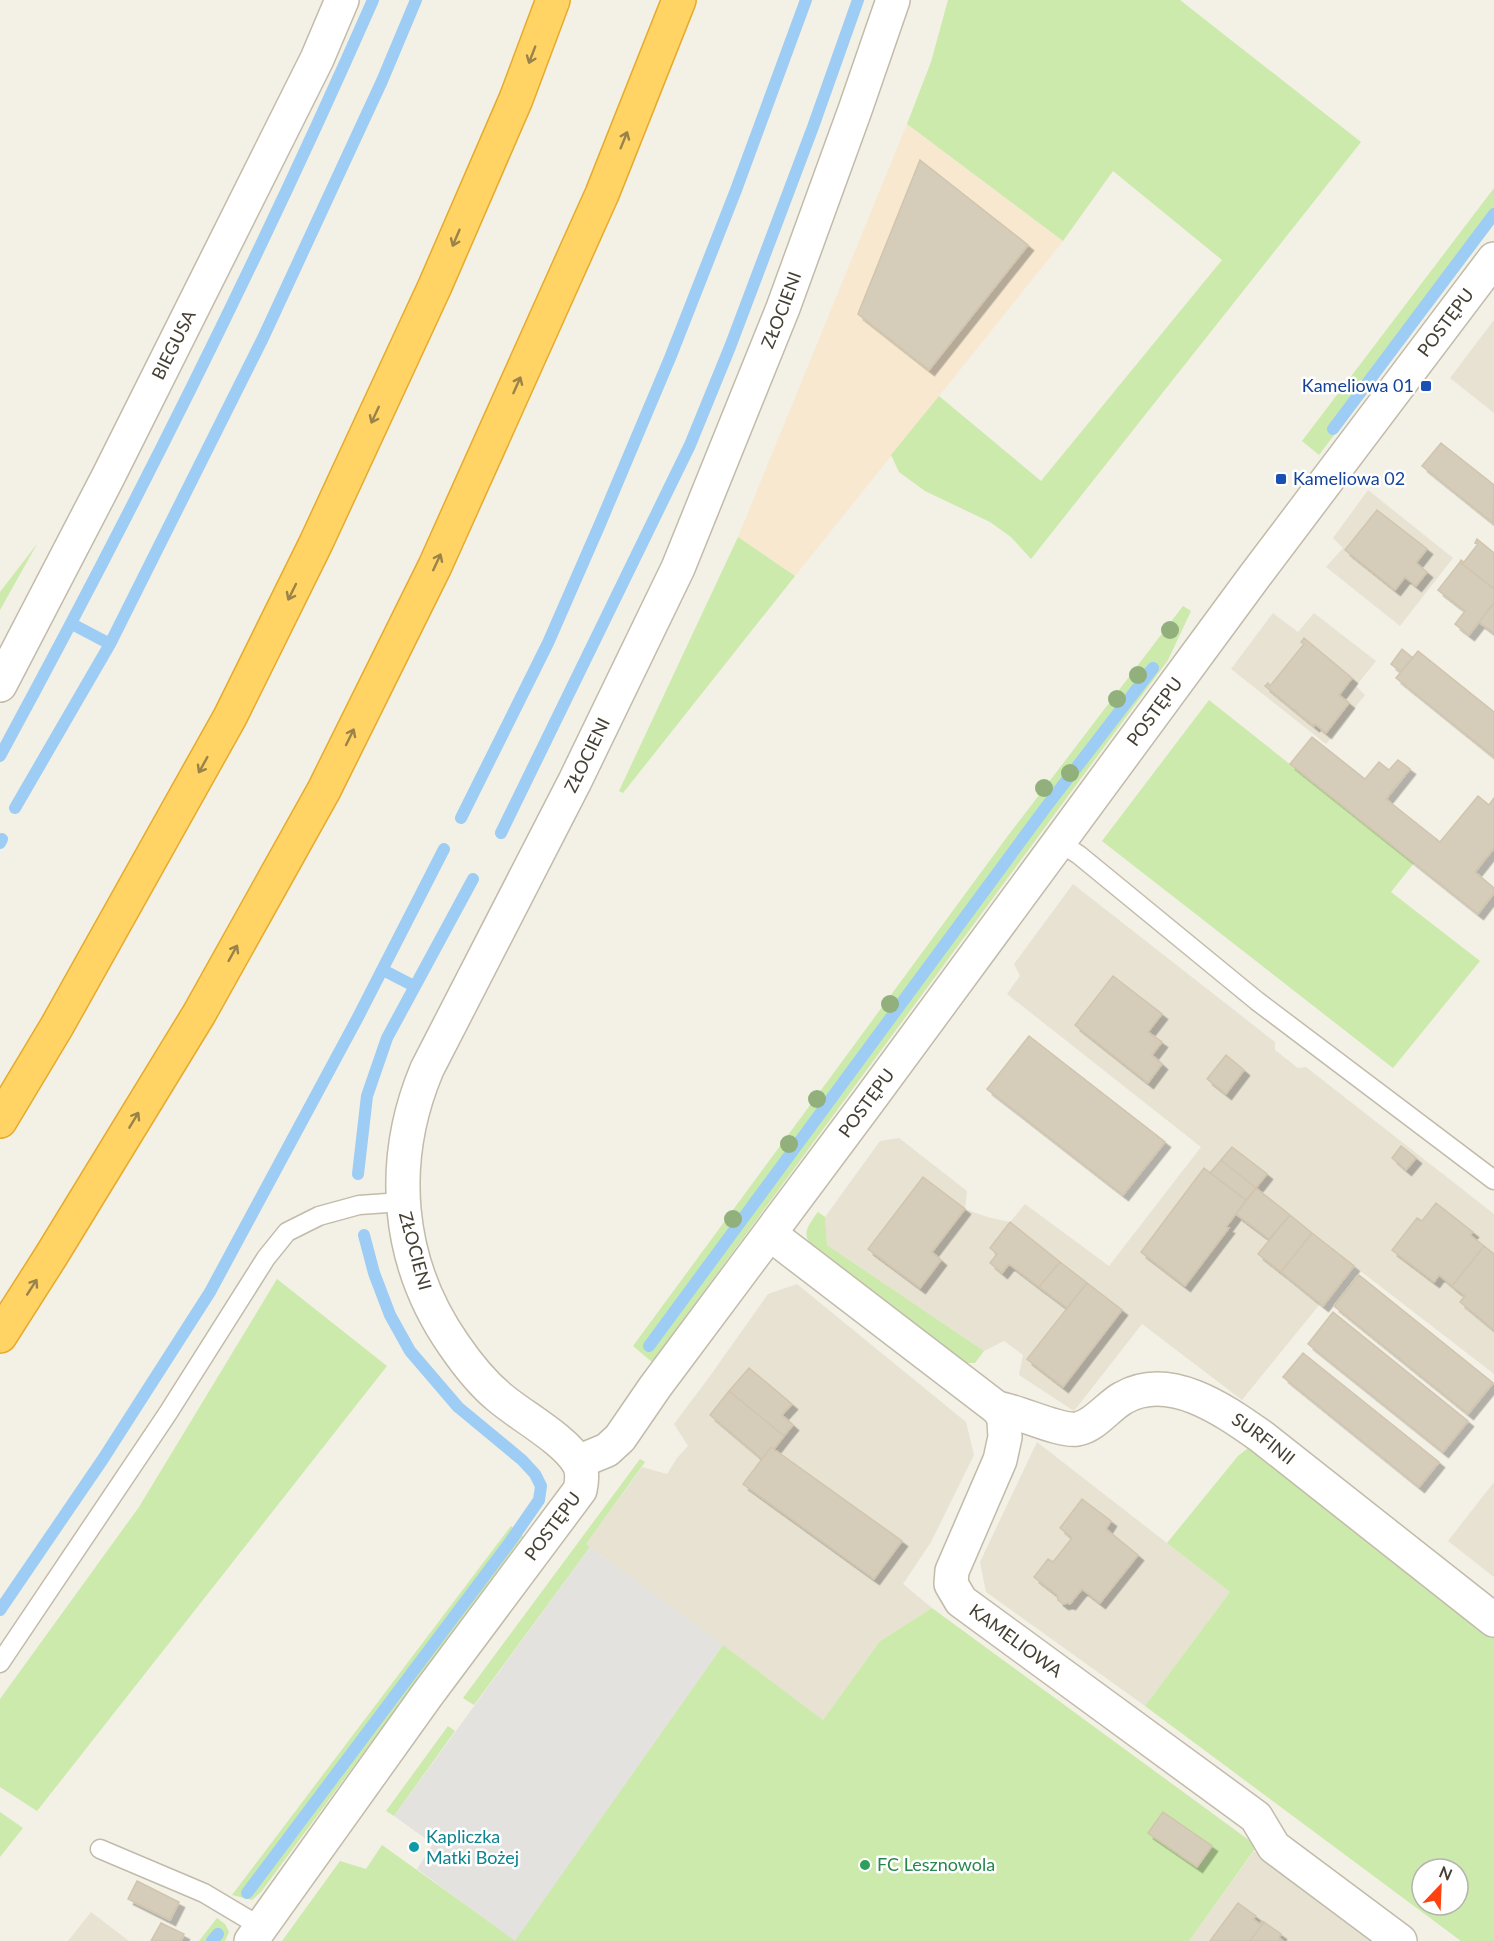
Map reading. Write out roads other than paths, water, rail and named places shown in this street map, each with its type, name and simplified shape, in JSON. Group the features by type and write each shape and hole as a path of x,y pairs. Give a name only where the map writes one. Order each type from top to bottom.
{"highway":[{"path":"0,1120 63,1015 230,717 316,543 440,275 516,99 553,0"},
{"path":"0,1336 199,1014 324,789 435,566 588,227 679,0"}],"street":[{"name":"BIEGUSA","path":"0,685 108,477 317,58 342,0"},
{"name":"ZŁOCIENI","path":"578,1462 560,1443 499,1397 481,1380 435,1316 415,1268 407,1233 402,1202 404,1151 417,1094 427,1069 575,781 678,568 783,308 893,0"},
{"name":"POSTĘPU","path":"256,1934 420,1704 576,1496 582,1481 578,1462 607,1450 620,1438 655,1387 1254,577 1494,259"},
{"path":"770,1234 997,1408"},
{"name":"SURFINII","path":"997,1408 1010,1410 1065,1429 1077,1429 1092,1422 1123,1397 1142,1391 1163,1390 1192,1396 1222,1409 1262,1437 1494,1620"},
{"name":"KAMELIOWA","path":"997,1408 1004,1421 1005,1437 1000,1460 952,1571 951,1584 961,1601 1256,1817 1274,1847 1400,1941"}],"lane":[{"path":"1059,842 1079,855 1257,1001 1494,1180"},
{"path":"0,1663 168,1413 266,1258 287,1232 319,1216 359,1205 402,1202"},
{"path":"100,1848 204,1893 256,1934"}],"waterway":[{"path":"0,756 99,570 241,287 373,0"},
{"path":"15,808 110,644 263,338 382,81 416,0"},
{"path":"461,818 548,643 600,524 670,358 736,190 806,0"},
{"path":"501,833 690,445 730,347 858,0"},
{"path":"1333,429 1494,214"},
{"path":"72,624 110,644"},
{"path":"649,1346 1046,807 1153,668"},
{"path":"0,843 2,839"},
{"path":"0,1610 103,1459 210,1292 357,1019 444,849"},
{"path":"358,1174 367,1096 387,1038 473,879"},
{"path":"383,970 414,986"},
{"path":"247,1893 539,1500 541,1486 535,1474 522,1460 458,1407 410,1351 390,1315 374,1273 364,1235"},
{"path":"212,1941 218,1934"}],"place":[{"name":"Kameliowa 01","path":"1426,386"},
{"name":"Kameliowa 02","path":"1281,479"},
{"name":"Kapliczka Matki Bożej","path":"414,1847"},
{"name":"FC Lesznowola","path":"865,1865"}]}
